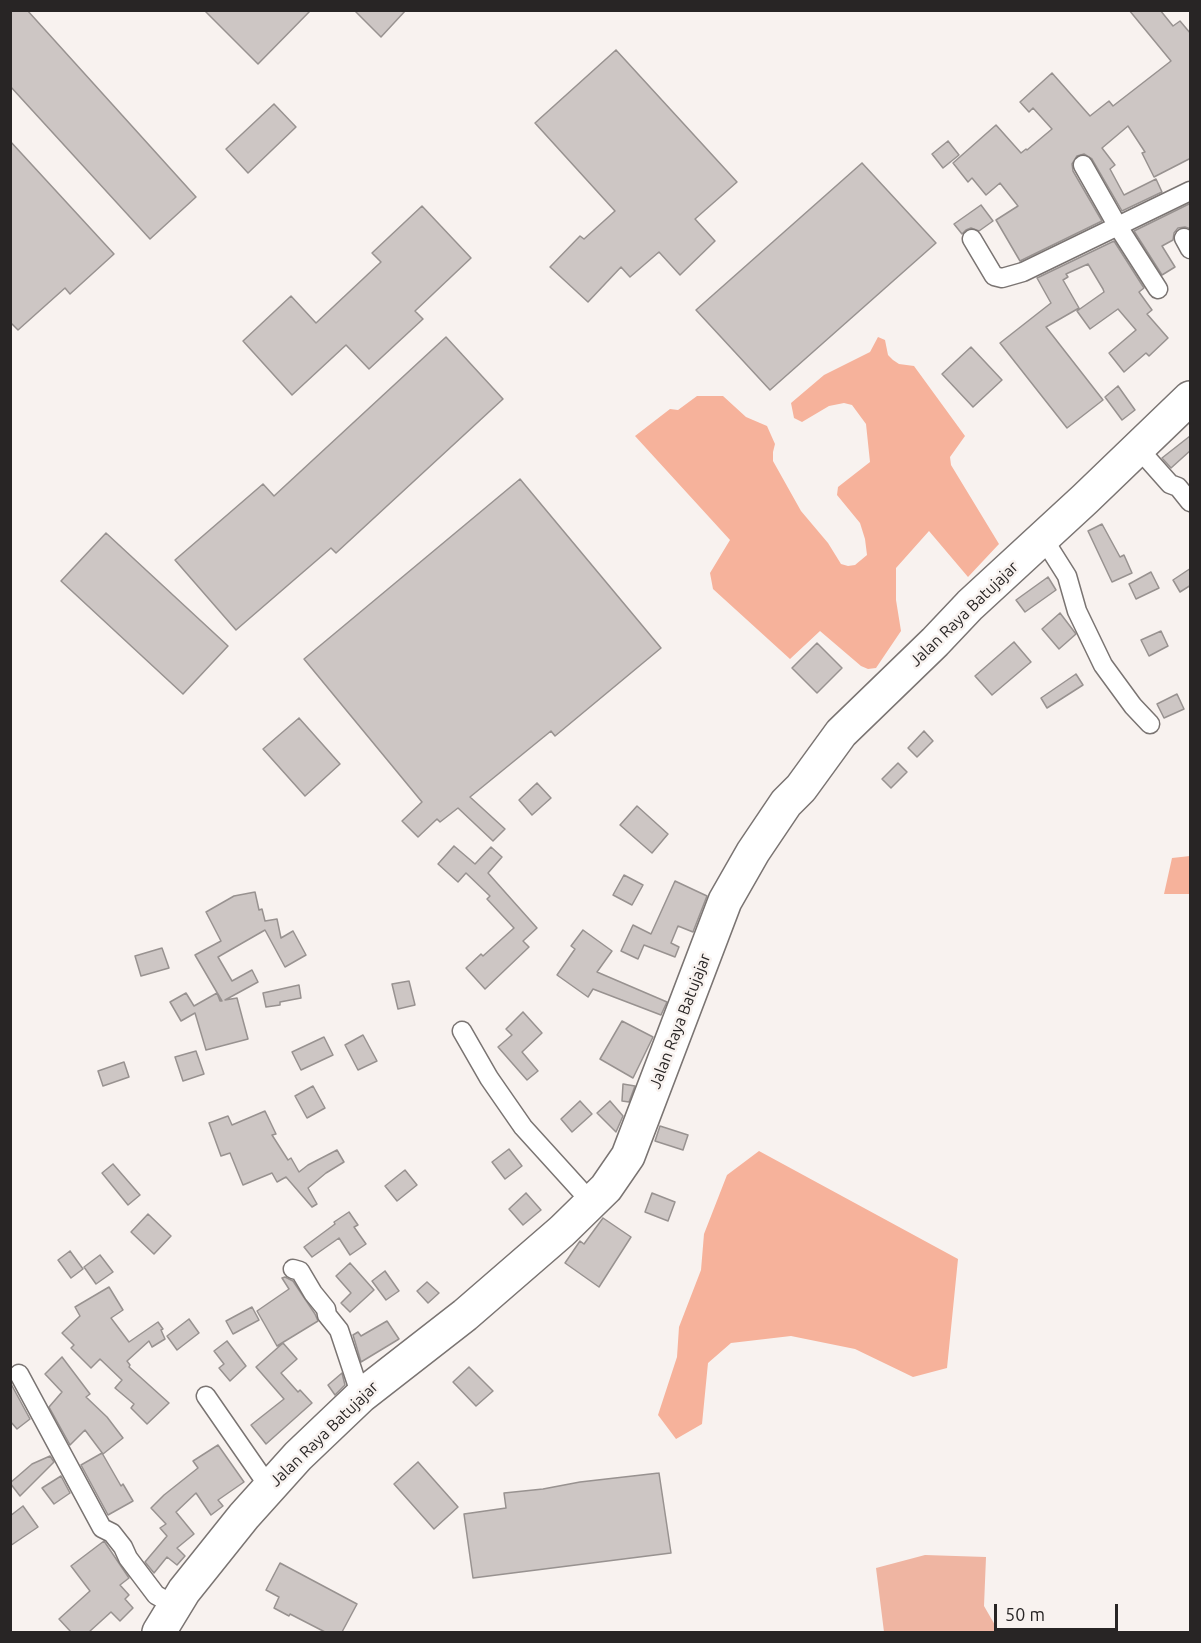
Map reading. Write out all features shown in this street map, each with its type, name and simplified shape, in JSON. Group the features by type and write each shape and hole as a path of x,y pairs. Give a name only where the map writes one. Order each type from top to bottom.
{"highway":[{"name":"Jalan Raya Batujajar","path":"167,1619 184,1591 269,1487 298,1456 361,1396 465,1315 606,1188 628,1156 725,901 753,852 786,803 801,788 841,733 936,642 969,606 1191,398"}],"street":[{"path":"1083,165 1117,225 1158,289"},
{"path":"972,239 994,276 1002,278 1023,272 1191,191"},
{"path":"1138,448 1170,484 1178,487 1191,502"},
{"path":"1043,538 1067,576 1077,610 1103,665 1133,706 1150,724"},
{"path":"462,1030 489,1078 523,1127 592,1203"},
{"path":"293,1269 300,1272 339,1330 361,1396"},
{"path":"19,1374 102,1528 112,1533 123,1547 128,1558 156,1595 167,1619"},
{"path":"206,1396 269,1487"}],"shaded area":[{"path":"878,337 885,340 888,355 893,360 899,364 914,366 965,436 950,457 951,465 999,544 968,577 929,531 896,568 896,600 901,631 876,668 868,669 861,666 820,631 790,659 713,589 710,573 730,540 635,436 670,409 678,410 697,396 723,396 746,417 767,426 775,444 773,461 801,511 828,543 841,564 855,565 867,555 865,539 860,523 837,495 838,487 870,462 866,424 852,405 844,403 829,406 802,422 794,418 791,403 824,375 870,352"},
{"path":"1190,856 1190,894 1164,894 1172,858"},
{"path":"759,1151 958,1259 947,1368 913,1377 855,1349 791,1336 731,1343 708,1363 702,1424 676,1439 658,1415 677,1357 679,1327 701,1270 704,1234 727,1175"},
{"path":"925,1555 986,1557 984,1606 999,1632 884,1632 876,1568"}],"building":[{"path":"10,10 27,10 196,197 150,239 10,86"},
{"path":"204,10 311,10 258,64"},
{"path":"354,10 406,10 381,37"},
{"path":"1129,10 1160,10 1173,26 1180,21 1191,34 1191,158 1154,177 1142,153 1145,152 1128,126 1102,148 1115,165 1110,169 1124,195 1156,179 1162,192 1122,211 1092,159 1084,154 1077,156 1072,164 1073,171 1102,221 1020,261 996,220 1018,206 1000,183 986,195 972,178 968,182 953,163 996,125 1021,153 1052,129 1033,108 1029,112 1020,102 1052,73 1090,116 1109,101 1113,106 1171,61"},
{"path":"616,50 737,182 695,219 715,241 680,275 659,252 630,277 621,267 588,302 550,267 580,236 584,239 615,211 535,123"},
{"path":"274,104 296,127 248,173 226,149"},
{"path":"10,141 114,254 70,294 65,288 18,330 10,322"},
{"path":"948,141 959,155 943,168 932,154"},
{"path":"862,163 936,243 770,390 696,310"},
{"path":"1191,203 1191,229 1178,228 1173,240 1162,246 1175,267 1162,275 1134,231"},
{"path":"981,205 993,221 979,231 971,228 962,234 954,224"},
{"path":"422,206 471,258 415,311 423,319 369,369 346,345 292,395 243,341 291,296 316,323 381,262 372,253"},
{"path":"1114,241 1144,288 1139,292 1152,310 1147,314 1168,338 1149,356 1146,353 1124,372 1109,353 1136,330 1118,309 1090,329 1077,311 1104,292 1103,289 1088,264 1066,274 1068,277 1063,280 1079,308 1046,327 1103,400 1067,428 1000,343 1051,303 1037,278"},
{"path":"446,337 503,399 336,553 331,548 236,630 175,560 263,484 274,496"},
{"path":"971,347 1002,380 973,407 942,374"},
{"path":"1118,386 1135,410 1122,420 1105,397"},
{"path":"1190,436 1191,450 1171,468 1162,458"},
{"path":"520,479 661,648 555,736 551,731 470,797 505,829 493,841 458,808 440,822 437,819 418,837 402,821 422,802 304,659"},
{"path":"1102,524 1120,557 1124,555 1132,573 1112,582 1088,531"},
{"path":"106,533 228,646 183,694 61,581"},
{"path":"1191,568 1191,585 1180,592 1173,580"},
{"path":"1151,572 1159,588 1136,599 1129,584"},
{"path":"1048,577 1056,590 1025,612 1016,600"},
{"path":"1060,613 1076,634 1059,649 1042,629"},
{"path":"1161,631 1168,646 1149,656 1141,640"},
{"path":"1014,642 1031,662 992,695 975,676"},
{"path":"817,643 842,668 817,693 792,668"},
{"path":"1076,674 1083,685 1047,708 1041,698"},
{"path":"1177,694 1184,709 1164,718 1157,704"},
{"path":"299,718 340,764 305,796 263,749"},
{"path":"924,731 933,741 917,757 908,748"},
{"path":"898,763 907,772 891,788 882,779"},
{"path":"537,783 551,798 532,815 519,800"},
{"path":"637,806 668,834 652,853 620,825"},
{"path":"454,846 475,864 491,847 502,857 488,873 537,928 523,941 529,947 485,989 466,968 514,928 487,899 490,896 466,873 458,882 438,864"},
{"path":"624,875 643,885 632,905 613,895"},
{"path":"675,881 707,896 693,932 678,926 671,943 679,947 675,957 644,945 638,959 621,951 633,925 651,934"},
{"path":"255,892 259,910 262,909 265,921 277,919 281,938 293,931 306,955 285,967 265,930 218,957 232,981 252,970 258,982 225,1000 237,998 248,1039 206,1050 195,1013 181,1021 170,1002 186,993 194,1006 217,993 222,1001 195,955 221,941 206,912 234,896"},
{"path":"583,930 612,951 597,972 667,1002 661,1015 593,989 588,997 557,975 575,949 571,946"},
{"path":"162,948 169,968 141,976 135,956"},
{"path":"409,981 415,1005 398,1009 392,984"},
{"path":"299,985 301,998 266,1007 263,993"},
{"path":"523,1012 542,1033 522,1052 538,1071 527,1080 498,1047 512,1035 506,1029"},
{"path":"622,1021 653,1037 633,1078 600,1059"},
{"path":"363,1035 377,1061 358,1070 345,1045"},
{"path":"324,1037 333,1055 301,1070 292,1052"},
{"path":"196,1051 204,1074 183,1081 175,1057"},
{"path":"124,1062 129,1077 103,1086 98,1071"},
{"path":"623,1084 635,1086 629,1102 622,1101"},
{"path":"313,1086 325,1108 307,1118 295,1096"},
{"path":"580,1101 592,1114 572,1132 561,1119"},
{"path":"610,1101 623,1116 616,1132 597,1113"},
{"path":"265,1111 276,1134 272,1135 288,1160 291,1158 299,1172 337,1150 344,1162 308,1188 317,1204 312,1207 286,1177 277,1182 272,1173 243,1185 230,1153 221,1156 209,1123 228,1116 232,1125"},
{"path":"660,1126 688,1135 683,1150 655,1141"},
{"path":"509,1149 522,1166 505,1179 492,1162"},
{"path":"113,1164 140,1195 128,1205 102,1173"},
{"path":"405,1170 417,1185 397,1201 385,1186"},
{"path":"526,1193 541,1210 523,1225 509,1209"},
{"path":"652,1193 675,1202 668,1221 645,1212"},
{"path":"349,1212 358,1225 354,1227 366,1244 350,1255 339,1238 312,1257 304,1247"},
{"path":"148,1214 171,1236 154,1254 131,1232"},
{"path":"603,1218 631,1237 599,1287 565,1263 580,1241 584,1244"},
{"path":"70,1251 83,1269 71,1278 58,1260"},
{"path":"100,1255 113,1272 96,1284 84,1267"},
{"path":"350,1263 374,1290 350,1312 341,1303 351,1293 336,1276"},
{"path":"385,1271 399,1291 386,1300 372,1281"},
{"path":"282,1278 293,1281 318,1321 277,1346 257,1311 289,1289"},
{"path":"427,1282 439,1293 428,1303 417,1291"},
{"path":"109,1287 123,1310 111,1318 129,1342 158,1322 163,1329 161,1330 165,1339 152,1347 149,1341 127,1361 129,1367 169,1403 147,1424 131,1408 134,1404 115,1388 122,1380 100,1359 91,1368 71,1348 74,1345 62,1333 80,1316 75,1307"},
{"path":"252,1307 259,1320 233,1334 226,1321"},
{"path":"189,1319 199,1333 177,1350 167,1336"},
{"path":"387,1321 399,1339 361,1362 353,1335 358,1332 361,1336"},
{"path":"227,1341 246,1366 230,1381 219,1368 224,1364 214,1351"},
{"path":"283,1343 297,1359 281,1373 298,1392 300,1390 312,1403 266,1444 251,1425 284,1399 256,1367"},
{"path":"62,1357 90,1394 86,1397 107,1417 123,1438 103,1454 85,1430 70,1445 49,1407 62,1392 45,1374"},
{"path":"469,1367 493,1391 476,1406 453,1382"},
{"path":"342,1373 345,1385 335,1395 328,1385"},
{"path":"10,1382 30,1419 17,1429 10,1421"},
{"path":"218,1445 244,1482 218,1500 223,1506 211,1515 196,1493 176,1512 194,1534 177,1548 185,1556 177,1565 167,1557 154,1573 145,1562 167,1536 160,1528 166,1524 151,1508 198,1468 193,1461"},
{"path":"102,1453 121,1486 123,1484 133,1501 108,1515 81,1465"},
{"path":"50,1456 54,1462 20,1496 10,1483 32,1464"},
{"path":"418,1462 458,1507 434,1529 394,1484"},
{"path":"659,1473 671,1553 473,1578 464,1514 506,1508 504,1493"},
{"path":"61,1476 70,1493 54,1504 42,1488"},
{"path":"23,1506 38,1527 10,1546 10,1516"},
{"path":"104,1541 129,1578 120,1585 129,1595 125,1599 133,1608 120,1621 111,1612 89,1632 71,1632 59,1619 90,1591 71,1566"},
{"path":"280,1563 357,1604 342,1632 325,1632 274,1608 279,1597 266,1590"}]}
